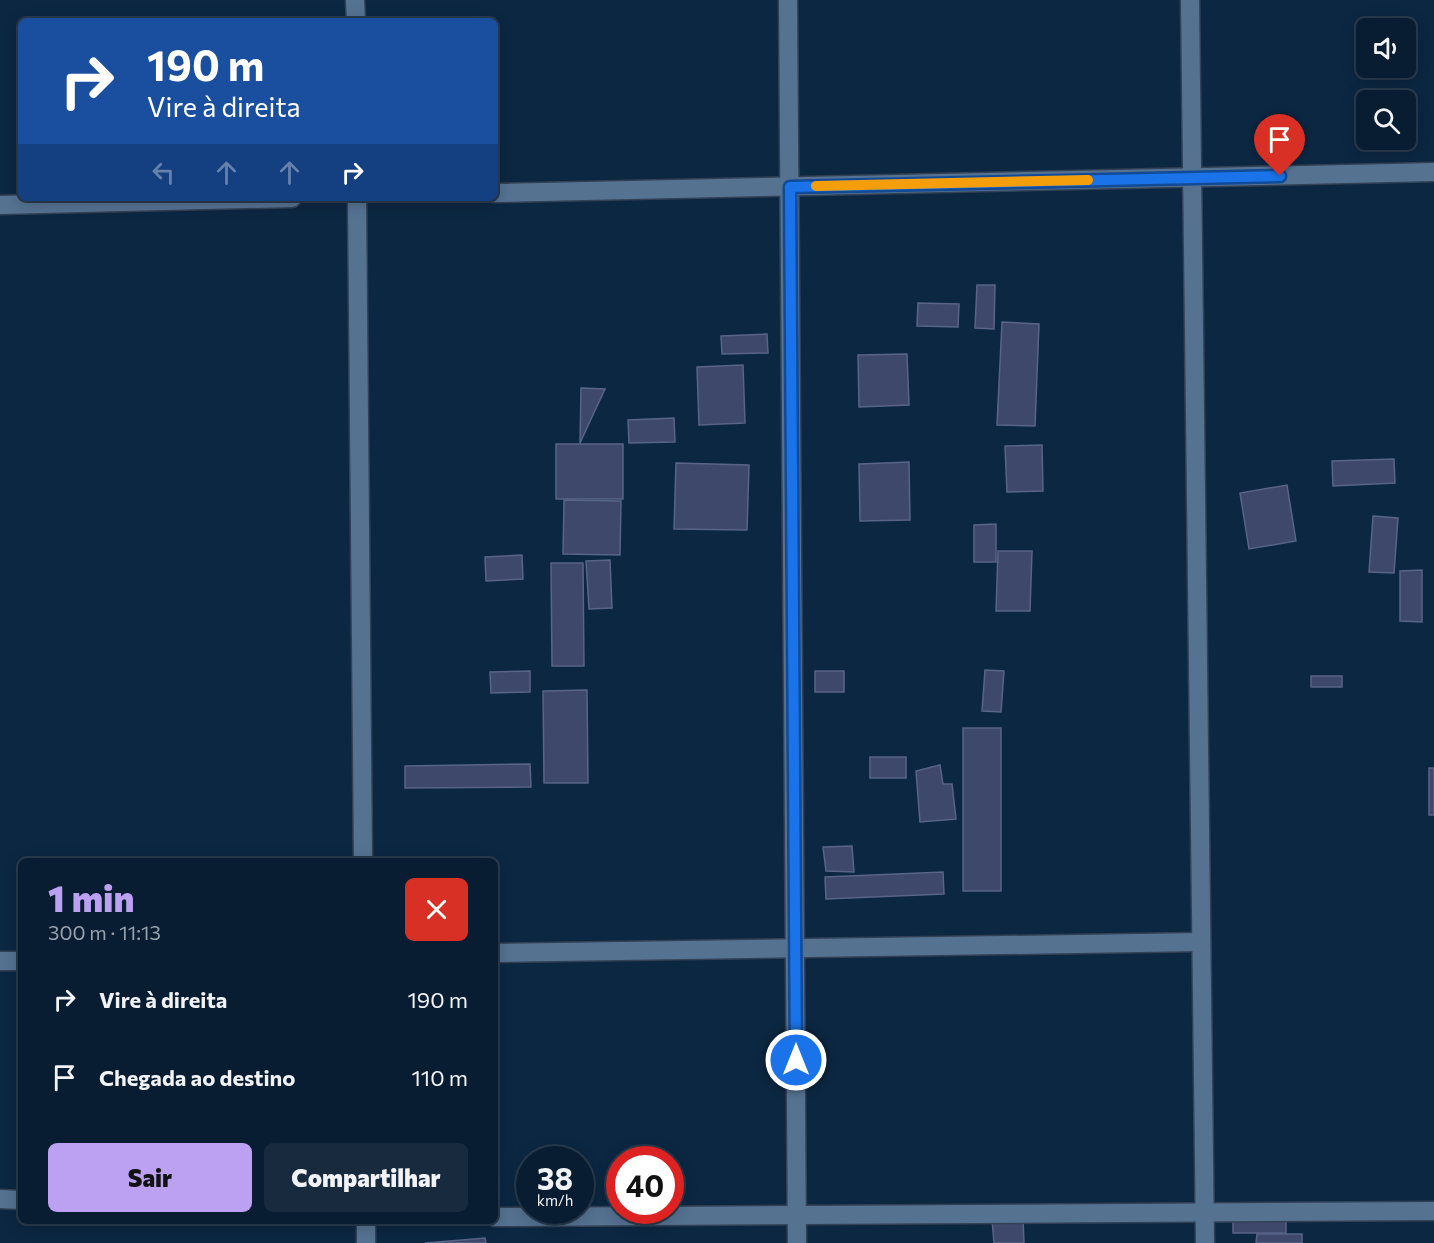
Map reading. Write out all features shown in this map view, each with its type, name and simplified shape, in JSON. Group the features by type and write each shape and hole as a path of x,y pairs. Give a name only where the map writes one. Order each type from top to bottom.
{"street":[{"path":"355,0 356,18"},
{"path":"788,0 797,1243"},
{"path":"1190,0 1204,1243"},
{"path":"498,193 1434,172"},
{"path":"0,205 167,201"},
{"path":"357,201 363,858"},
{"path":"498,953 1201,942"},
{"path":"0,961 18,961"},
{"path":"0,1198 18,1200"},
{"path":"498,1217 1434,1211"},
{"path":"366,1224 366,1243"}],"building":[{"path":"977,285 995,285 994,329 975,328"},
{"path":"918,303 959,304 958,327 917,326"},
{"path":"1002,322 1039,324 1035,426 997,425"},
{"path":"767,334 768,353 722,354 721,336"},
{"path":"907,354 909,405 859,407 858,355"},
{"path":"743,365 745,423 699,425 697,367"},
{"path":"581,388 605,389 580,443"},
{"path":"674,418 675,442 629,443 628,420"},
{"path":"556,444 623,444 623,499 556,499"},
{"path":"1042,445 1043,491 1007,492 1005,446"},
{"path":"1394,459 1395,483 1333,486 1332,461"},
{"path":"909,462 910,520 860,521 859,464"},
{"path":"676,463 749,465 747,530 674,529"},
{"path":"1287,485 1296,541 1249,549 1240,493"},
{"path":"564,500 621,501 620,555 563,554"},
{"path":"1373,516 1398,518 1394,573 1369,572"},
{"path":"996,524 996,562 974,562 974,525"},
{"path":"998,551 1032,551 1030,611 996,611"},
{"path":"522,555 523,579 486,581 485,557"},
{"path":"610,560 612,608 589,609 586,561"},
{"path":"551,563 583,563 584,666 552,666"},
{"path":"1422,570 1422,622 1400,621 1400,571"},
{"path":"985,670 1004,671 1001,712 982,711"},
{"path":"530,671 530,692 491,693 490,672"},
{"path":"815,671 844,671 844,692 815,692"},
{"path":"1311,676 1342,676 1342,687 1311,687"},
{"path":"587,690 588,783 544,783 543,691"},
{"path":"963,728 1001,728 1001,891 963,891"},
{"path":"870,757 906,757 906,778 870,778"},
{"path":"530,764 531,787 405,788 405,766"},
{"path":"940,765 943,784 952,784 956,819 920,822 916,771"},
{"path":"1429,768 1434,768 1434,815 1429,815"},
{"path":"852,846 854,872 826,871 823,847"},
{"path":"943,872 944,894 826,899 825,877"},
{"path":"1233,1217 1286,1217 1286,1233 1233,1233"},
{"path":"1023,1218 1024,1243 994,1243 992,1220"},
{"path":"1257,1234 1302,1234 1302,1243 1256,1243"},
{"path":"485,1238 486,1243 425,1243"}],"slow traffic":[{"path":"816,186 1088,180"}],"route":[{"path":"796,1060 790,187 1280,176"}]}
